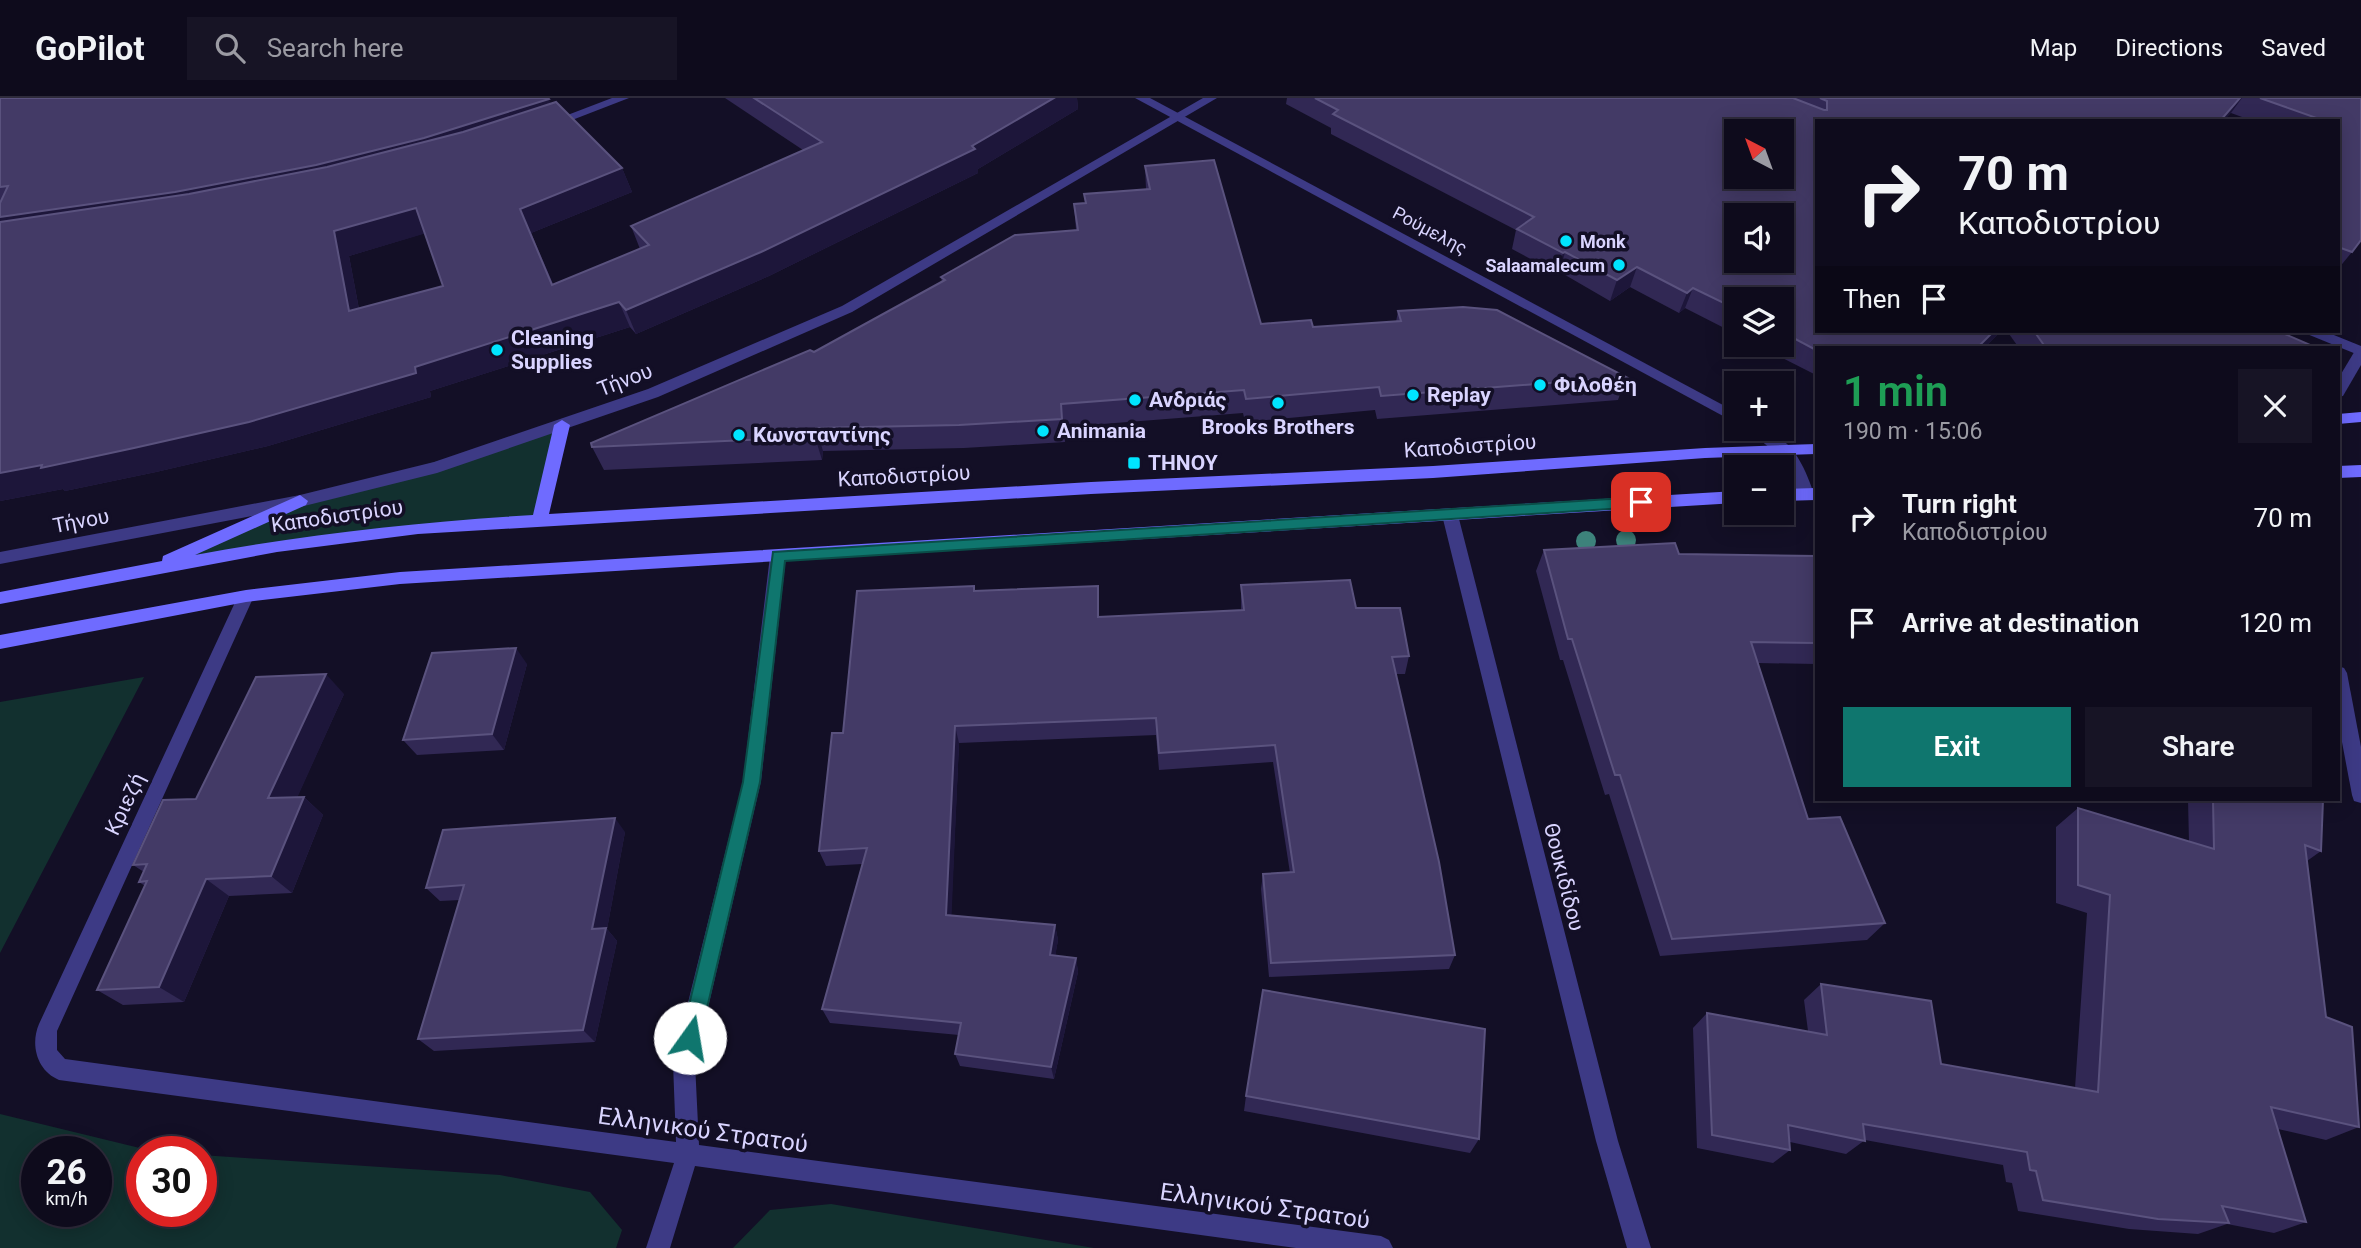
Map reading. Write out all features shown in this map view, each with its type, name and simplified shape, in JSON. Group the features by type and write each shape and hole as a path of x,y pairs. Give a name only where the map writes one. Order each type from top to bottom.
{"main road":[{"path":"2340,419 2361,417"},
{"path":"540,520 562,425"},
{"name":"Καποδιστρίου","path":"0,598 277,546 418,528 1815,449"},
{"path":"2340,472 2361,471"},
{"path":"0,642 246,596 432,575 1724,498"},
{"path":"143,572 300,501"}],"street":[{"path":"533,129 623,98"},
{"name":"Ρούμελης","path":"1141,98 1724,412"},
{"name":"Τήνου","path":"0,558 300,501 437,467 653,393 847,309 1211,98"},
{"path":"2317,333 2361,351 2340,388"},
{"path":"1773,441 1787,450 1811,494"},
{"name":"Θουκιδίδου","path":"1450,515 1607,1142 1639,1248"},
{"path":"658,1248 688,1154 684,1063 752,782 778,556"},
{"name":"Κριεζή","path":"46,1031 246,596"},
{"path":"2340,684 2361,795"},
{"name":"Ελληνικού Στρατού","path":"46,1031 46,1054 59,1069 1381,1248"}],"green space":[{"path":"562,425 540,520 418,528 143,572 300,501"},
{"path":"144,677 0,953 0,702"},
{"path":"0,1114 90,1136 21,1136 21,1227 112,1227 112,1141 126,1145 126,1227 217,1227 217,1156 500,1175 590,1192 622,1230 616,1248 0,1248"},
{"path":"831,1204 1094,1248 733,1248 770,1210"}],"building":[{"path":"0,98 549,99 424,138 316,165 175,192 0,217 0,203 8,186 0,187"},
{"path":"754,98 1054,98 972,146 975,149 761,252 626,310 619,302 415,367 416,373 249,422 41,468 42,465 0,473 0,222 189,194 327,167 463,132 556,102 622,168 520,209 552,285 649,245 631,226 822,142","holes":["416,208 443,286 349,311 334,231"]},
{"path":"1315,98 1793,98 1827,110 1827,101 1820,98 2240,98 2222,119 1815,119 1815,333 1992,333 1979,346 1815,346 1815,349 1794,338 1794,287 1724,287 1724,303 1693,288 1687,293 1637,267 1617,280 1517,229 1534,217 1333,114 1338,110"},
{"path":"2260,98 2361,98 2361,240 2352,252 2340,248 2340,119 2319,119"},
{"path":"1214,160 1261,324 1311,320 1313,327 1401,321 1398,311 1463,307 1497,310 1626,377 1381,396 1379,387 1246,399 1244,390 1061,404 1062,419 959,425 816,428 815,437 592,447 591,443 810,350 814,352 945,280 941,277 1015,235 1078,230 1074,204 1086,203 1084,194 1150,189 1145,166"},
{"path":"2035,333 2283,333 2312,346 2045,346"},
{"path":"1675,543 1679,554 1815,556 1815,643 1751,642 1808,819 1840,817 1885,923 1672,939 1620,775 1615,775 1572,639 1568,639 1544,550"},
{"path":"1350,580 1356,608 1400,608 1409,656 1392,657 1439,862 1455,955 1271,963 1263,874 1294,872 1275,745 1159,753 1156,718 955,726 946,915 1055,925 1050,955 1076,958 1051,1067 955,1054 961,1023 822,1009 867,848 819,851 832,733 843,733 857,591 974,586 974,591 1098,586 1098,617 1244,610 1241,585"},
{"path":"516,648 492,734 403,740 432,653"},
{"path":"326,674 268,798 304,797 271,876 206,879 159,987 97,990 147,881 139,882 147,864 133,865 163,800 196,799 256,677"},
{"path":"2213,801 2323,801 2321,851 2305,845 2326,1017 2352,1027 2359,1127 2271,1107 2306,1222 2222,1206 2229,1223 2158,1219 2043,1200 2036,1171 2030,1170 2027,1152 1863,1124 1865,1141 1788,1125 1790,1150 1712,1135 1707,1013 1827,1035 1821,984 1931,1001 1941,1064 2098,1092 2110,895 2078,885 2078,808 2214,849"},
{"path":"615,818 592,929 606,928 583,1030 418,1039 464,885 426,888 443,830"},
{"path":"1263,990 1485,1029 1479,1139 1246,1096"}],"place":[{"name":"Monk","path":"1566,241"},
{"name":"Salaamalecum","path":"1619,265"},
{"name":"Cleaning Supplies","path":"497,350"},
{"name":"Φιλοθέη","path":"1540,385"},
{"name":"Replay","path":"1413,395"},
{"name":"Ανδριάς","path":"1135,400"},
{"name":"Brooks Brothers","path":"1278,403"},
{"name":"Animania","path":"1043,431"},
{"name":"Κωνσταντίνης","path":"739,435"},
{"name":"ΤΗΝΟΥ","path":"1134,463"}],"route":[{"path":"690,1038 752,782 778,556 1641,502"}]}
